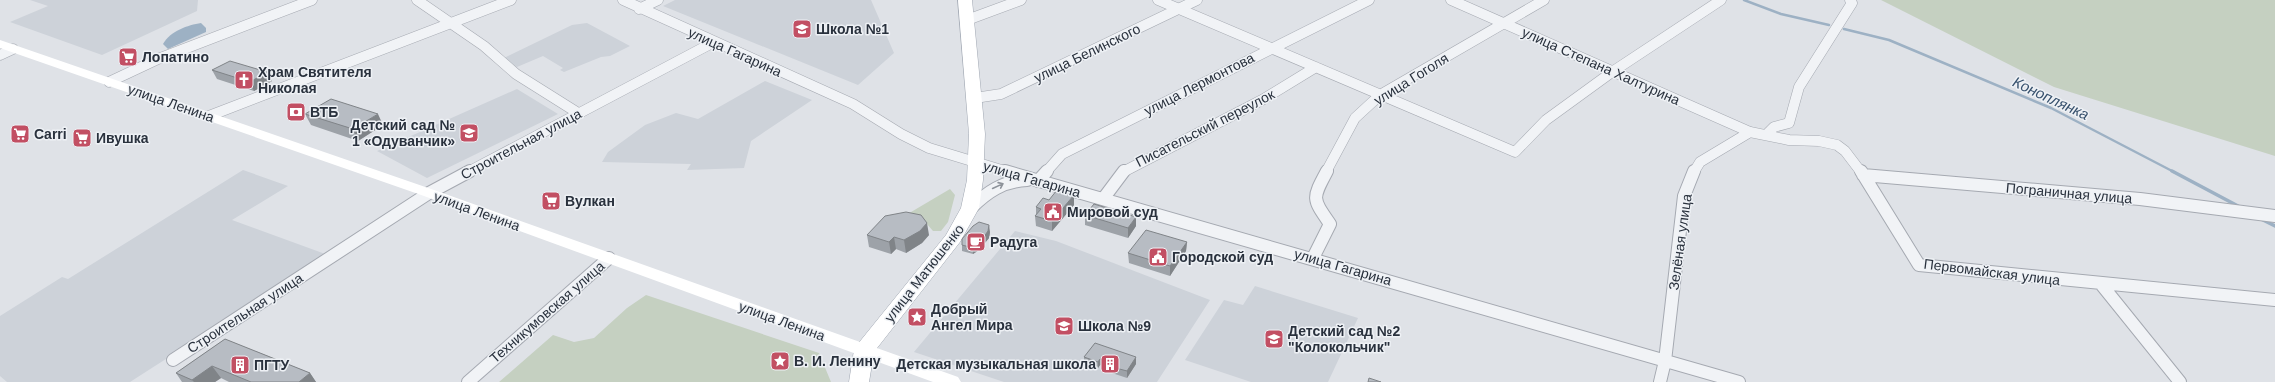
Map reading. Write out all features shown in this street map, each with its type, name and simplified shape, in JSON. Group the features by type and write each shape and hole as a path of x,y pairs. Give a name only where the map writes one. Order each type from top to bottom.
{"main road":[{"name":"улица Матюшенко","path":"864,350 954,238 970,208 976,162 977,134 975,98 965,0"},
{"name":"улица Ленина","path":"7,47 429,193 952,382"},
{"path":"858,382 864,350"}],"street":[{"path":"109,82 158,59 312,0"},
{"path":"418,0 450,24 484,46 516,74 578,113"},
{"path":"209,116 511,0"},
{"name":"улица Гагарина","path":"623,0 639,9 853,104 900,134 929,148 1739,382"},
{"path":"639,9 658,0"},
{"path":"967,20 1021,0"},
{"path":"1158,0 1515,152 1546,120 1612,72 1721,0"},
{"name":"улица Белинского","path":"975,98 1001,94 1197,0"},
{"name":"улица Лермонтова","path":"1036,180 1062,154 1369,0"},
{"name":"улица Степана Халтурина","path":"1451,0 1505,22 1612,72 1750,132"},
{"name":"улица Гоголя","path":"1313,258 1330,224 1317,205 1315,194 1318,185 1355,118 1380,95 1544,0"},
{"path":"1767,134 1774,127 1789,123 1799,86 1852,3 1850,0"},
{"name":"Строительная улица","path":"173,360 429,193 714,42"},
{"path":"0,55 7,47"},
{"name":"Писательский переулок","path":"1103,199 1125,170 1262,100 1316,67"},
{"name":"Первомайская улица","path":"1750,132 1767,134 1789,140 1826,142 1844,149 1863,174 1919,265 2275,300"},
{"name":"Зелёная улица","path":"1660,382 1665,361 1684,196 1695,169 1700,162 1750,132"},
{"name":"Пограничная улица","path":"1863,174 2140,199 2275,216"},
{"path":"970,208 993,188 1018,180 1036,180"},
{"name":"Техникумовская улица","path":"468,382 609,258"},
{"path":"2101,284 2180,382"}],"shaded area":[{"path":"30,0 198,0 197,11 102,55 10,22 48,6"},
{"name":"Школа №1","path":"675,0 871,0 894,53 858,85 663,6"},
{"path":"587,23 630,46 610,56 601,57 564,72 560,70 563,68 543,56 517,67 504,58 572,25"},
{"path":"765,81 812,100 751,141 744,168 687,170 691,164 602,162 608,152 645,125 676,113 698,119"},
{"name":"Детский сад № 1 «Одуванчик»","path":"517,89 558,114 427,178 377,151"},
{"path":"243,170 288,186 232,220 328,255 130,382 7,382 0,376 0,316 62,277 68,279"},
{"name":"Школа №9","path":"1015,231 1056,241 1210,300 1157,382 1004,382 914,352"},
{"name":"Детский сад №2 \"Колокольчик\"","path":"1255,286 1358,318 1328,382 1251,382 1185,360 1224,300 1243,305"}],"green space":[{"path":"1881,0 2275,0 2275,156 2054,87"},
{"path":"950,189 955,195 948,222 941,231 933,231 927,224 907,219 906,215"},
{"path":"646,295 819,353 831,382 499,382 553,335 574,342 594,338 627,308"}],"water":[{"path":"201,23 206,28 206,32 168,49 163,44 166,39 175,32 185,27"}],"building":[{"path":"230,61 267,72 250,82 212,70"},
{"path":"331,99 378,114 353,129 305,114"},
{"path":"1057,190 1074,195 1052,221 1035,216 1041,209 1036,207 1043,198 1049,200"},
{"path":"1094,204 1136,217 1128,228 1085,215"},
{"path":"906,212 921,215 927,223 920,231 904,240 894,237 889,242 867,235 885,216"},
{"path":"979,222 989,225 988,231 979,244 973,248 962,245 962,239 973,226"},
{"path":"1146,230 1187,242 1170,266 1128,253"},
{"path":"225,339 310,373 299,382 251,382 212,366 192,380 176,373"},
{"path":"1095,343 1136,357 1127,371 1112,367 1114,363 1100,359 1098,362 1084,357"},
{"path":"1369,378 1381,382 1368,382"}],"waterway":[{"name":"Коноплянка","path":"1744,0 1781,14 1829,25"},
{"name":"Коноплянка","path":"1844,29 1889,40 2051,108 2174,172"},
{"name":"Коноплянка","path":"2172,171 2238,206"},
{"name":"Коноплянка","path":"2263,220 2275,226"}],"place":[{"name":"Школа №1","path":"802,29"},
{"name":"Лопатино","path":"128,57"},
{"name":"Храм Святителя Николая","path":"244,80"},
{"name":"ВТБ","path":"296,112"},
{"name":"Детский сад № 1 «Одуванчик»","path":"469,133"},
{"name":"Carri","path":"20,134"},
{"name":"Ивушка","path":"82,138"},
{"name":"Вулкан","path":"551,201"},
{"name":"Мировой суд","path":"1053,212"},
{"name":"Радуга","path":"976,242"},
{"name":"Городской суд","path":"1158,257"},
{"name":"Добрый Ангел Мира","path":"917,317"},
{"name":"Школа №9","path":"1064,326"},
{"name":"Детский сад №2 \"Колокольчик\"","path":"1274,339"},
{"name":"В. И. Ленину","path":"780,361"},
{"name":"Детская музыкальная школа","path":"1110,364"},
{"name":"ПГТУ","path":"240,365"}]}
